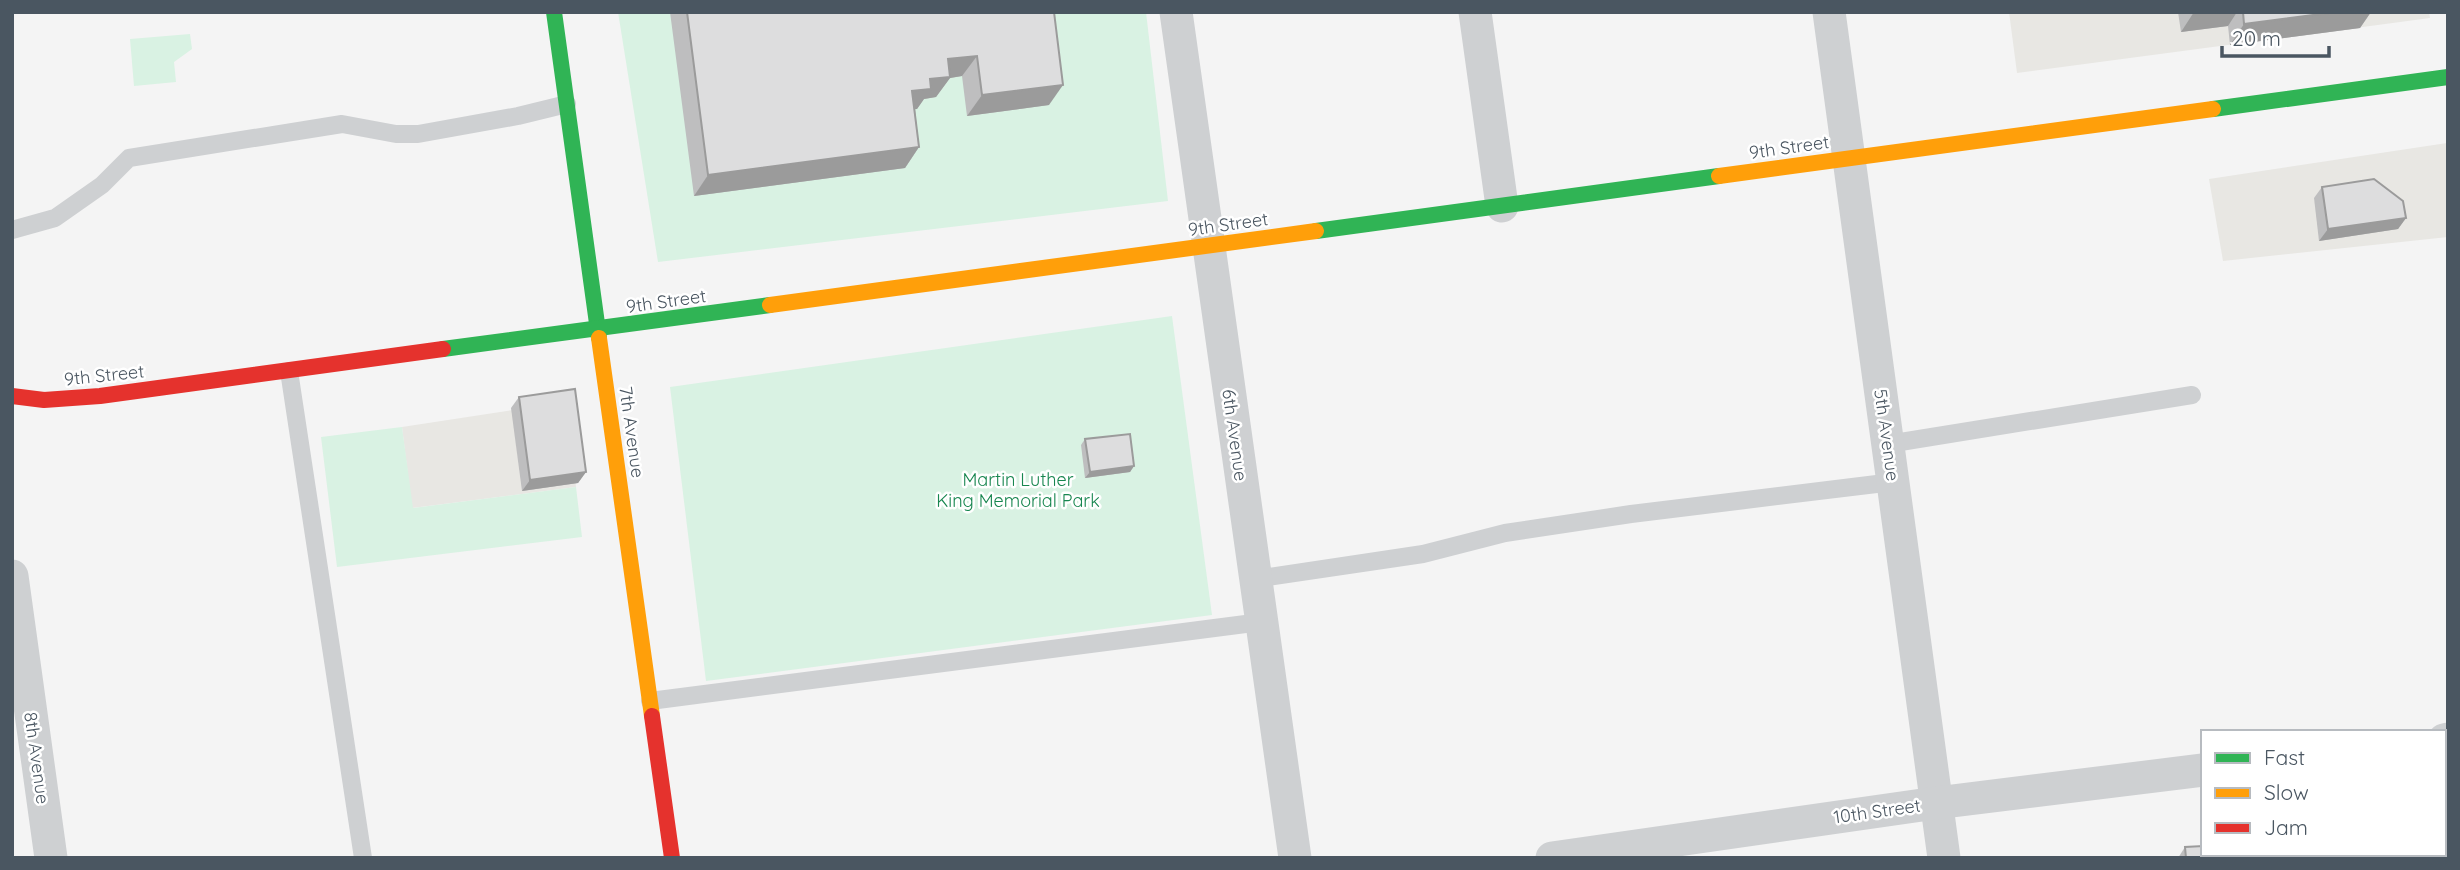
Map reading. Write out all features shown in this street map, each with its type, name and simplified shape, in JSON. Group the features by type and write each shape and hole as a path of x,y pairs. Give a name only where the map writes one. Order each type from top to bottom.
{"street":[{"name":"7th Avenue","path":"554,12 672,858"},
{"name":"6th Avenue","path":"1176,12 1295,858"},
{"path":"1475,12 1502,206"},
{"name":"5th Avenue","path":"1829,12 1944,858"},
{"name":"9th Street","path":"12,396 44,400 100,396 2448,77"},
{"name":"8th Avenue","path":"12,576 51,858"},
{"name":"10th Street","path":"1552,858 1936,803 2201,770"}],"lane":[{"path":"12,230 55,218 102,185 129,158 342,124 396,134 418,134 567,104"},
{"path":"289,371 363,858"},
{"path":"1888,444 2192,395"},
{"path":"1255,579 1423,554 1505,533 1631,514 1893,482"},
{"path":"650,701 1261,622"}],"shaded area":[{"path":"2009,12 2429,12 2430,18 2017,73"},
{"path":"2447,143 2448,237 2223,261 2209,179"},
{"path":"565,402 576,487 412,508 402,427"}],"green space":[{"path":"618,12 1146,12 1168,201 658,262"},
{"path":"190,34 192,49 174,62 176,82 134,86 130,39"},
{"name":"Martin Luther King Memorial Park","path":"1172,316 1212,615 706,681 670,387"},
{"path":"402,427 413,508 576,487 582,537 337,567 321,437"}],"building":[{"path":"687,12 1054,12 1063,85 982,95 977,56 948,59 950,77 930,79 931,89 912,91 919,147 708,175"},
{"path":"2243,12 2336,12 2244,24"},
{"path":"2374,179 2403,201 2406,218 2328,229 2322,187"},
{"path":"575,389 586,472 530,480 519,397"},
{"path":"1130,434 1134,466 1090,472 1085,439"},
{"path":"2201,846 2201,856 2217,858 2186,858 2185,847"},
{"path":"2304,856 2347,856 2347,858"}],"traffic: fast":[{"path":"554,12 599,338"},
{"path":"2213,109 2448,77"},
{"path":"1316,231 1719,176"},
{"path":"443,349 770,305"}],"traffic: slow":[{"path":"1719,176 2213,109"},
{"path":"770,305 1316,231"},
{"path":"599,338 652,716"}],"traffic: jam":[{"path":"12,396 44,400 100,396 443,349"},
{"path":"652,716 672,858"}]}
